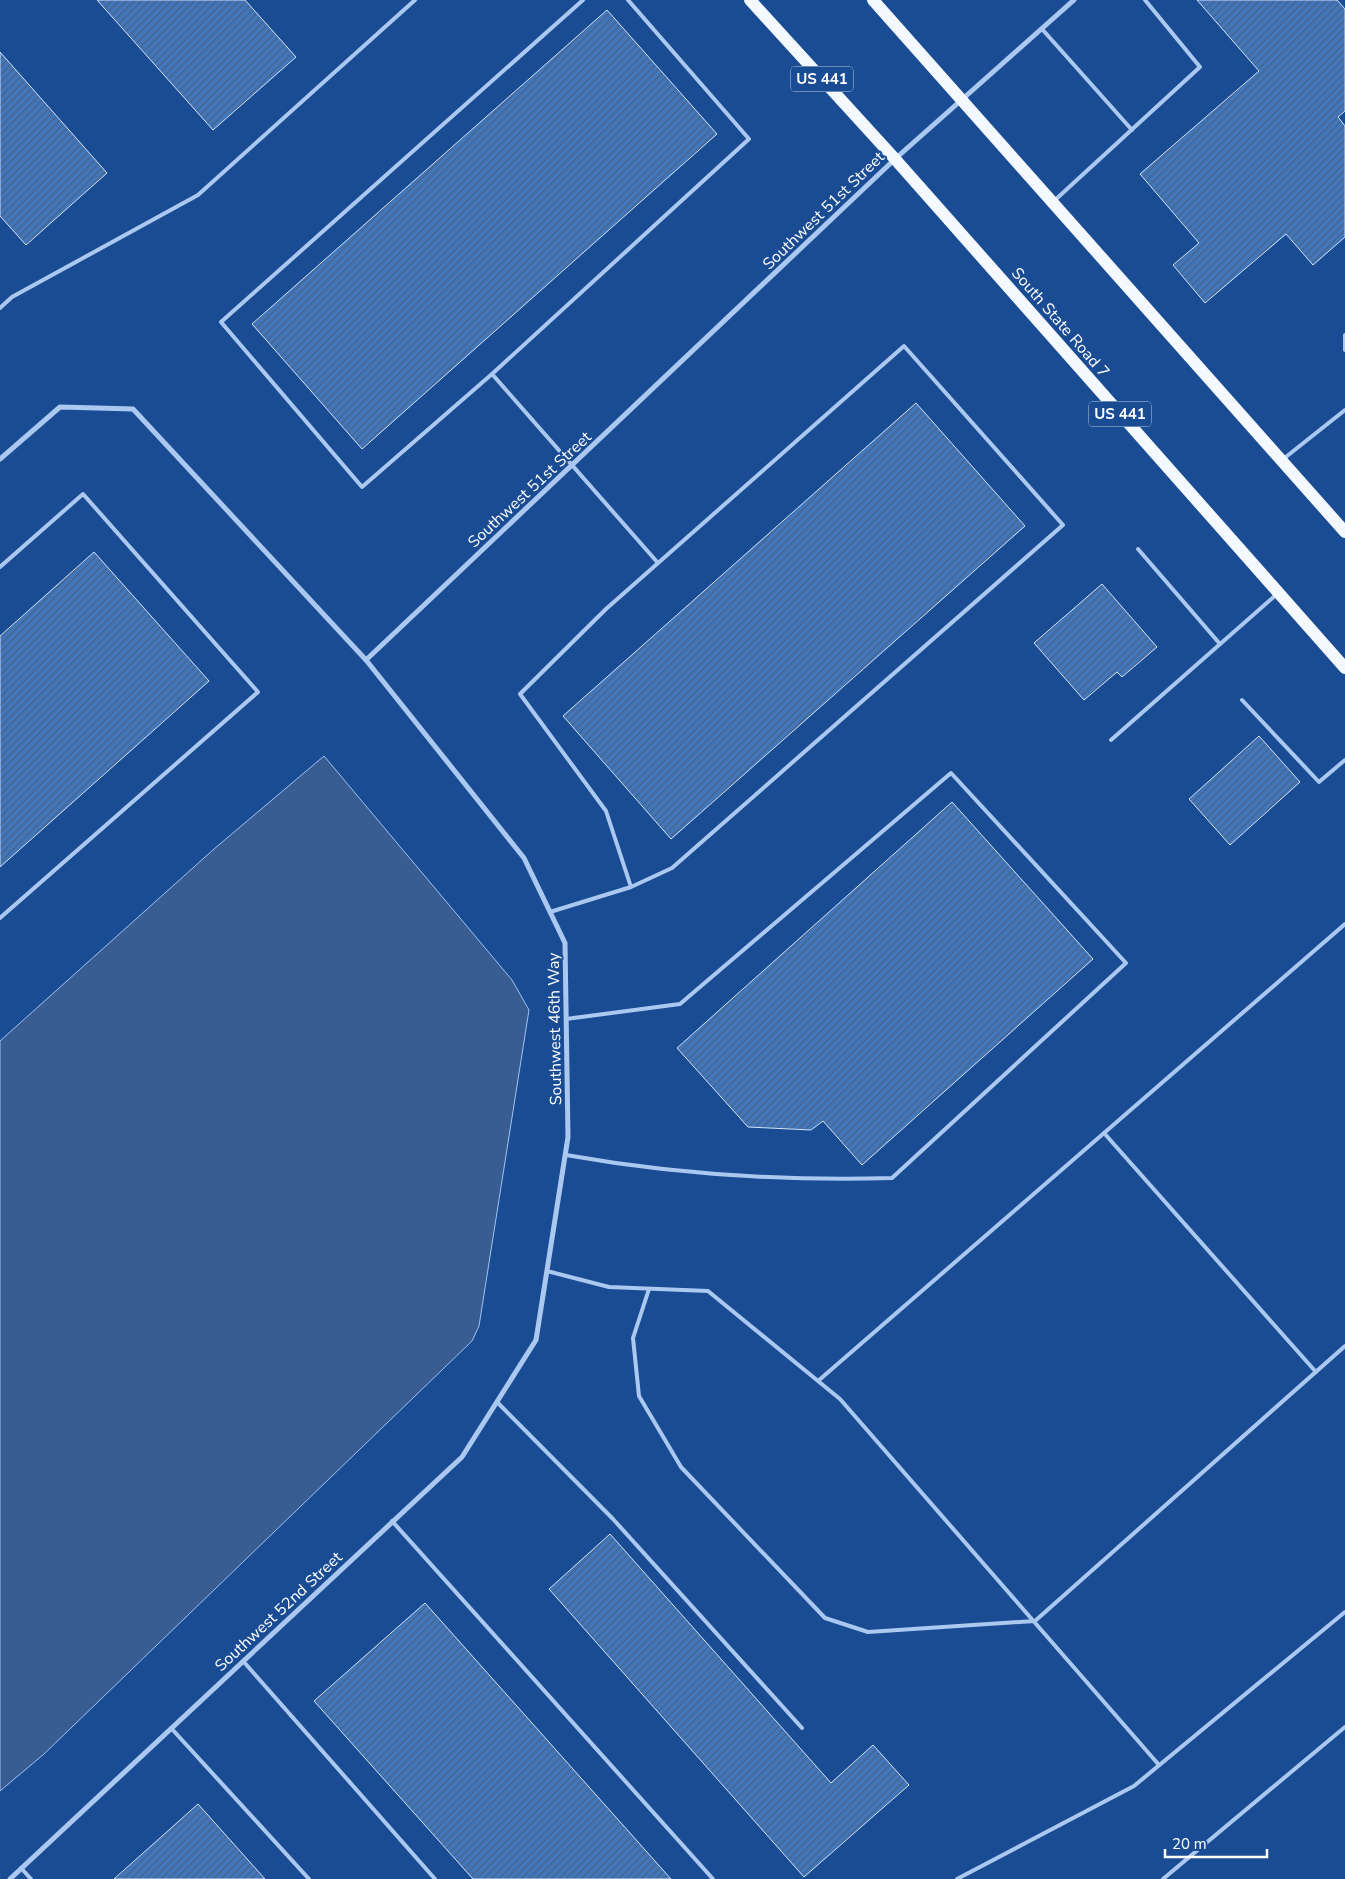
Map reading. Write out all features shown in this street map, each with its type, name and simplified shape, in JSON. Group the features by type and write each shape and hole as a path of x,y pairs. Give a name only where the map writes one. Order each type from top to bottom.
{"main road":[{"name":"South State Road 7","path":"750,0 895,159 1345,668"},
{"path":"873,0 1345,532"}],"street":[{"name":"Southwest 51st Street","path":"366,660 895,159 1074,0"},
{"path":"0,460 60,406 133,409 366,660"},
{"name":"Southwest 46th Way","path":"366,660 524,858 564,943 568,1137 536,1340"},
{"name":"Southwest 52nd Street","path":"10,1879 462,1456 536,1340"}],"lane":[{"path":"0,308 12,297 198,196 415,0"},
{"path":"583,0 221,322 362,487 492,374 749,139 628,0"},
{"path":"1052,202 1200,67 1145,0"},
{"path":"1042,29 1132,130"},
{"path":"1345,335 1345,350"},
{"path":"550,912 631,887 672,868 1063,525 904,346 606,609 520,694 606,811 631,887"},
{"path":"492,374 658,563"},
{"path":"1282,460 1345,410"},
{"path":"0,567 83,494 258,692 0,918"},
{"path":"1138,550 1220,644"},
{"path":"1111,740 1278,593"},
{"path":"1242,700 1319,782 1345,760"},
{"path":"566,1019 680,1004 951,773 1126,963 892,1178 830,1180 632,1167 566,1155"},
{"path":"818,1381 1345,924"},
{"path":"1104,1134 1316,1372"},
{"path":"547,1271 609,1287 708,1291 840,1399 1160,1765"},
{"path":"649,1289 633,1338 639,1396 681,1467 825,1618 868,1632 1035,1621 1345,1346"},
{"path":"497,1402 614,1519 802,1728"},
{"path":"392,1521 713,1879"},
{"path":"957,1879 1134,1786 1345,1612"},
{"path":"243,1661 435,1879"},
{"path":"1163,1879 1345,1727"},
{"path":"171,1728 309,1879"},
{"path":"21,1868 31,1879"}],"water":[{"path":"324,756 512,980 529,1010 479,1326 472,1341 44,1754 0,1791 0,1041 214,849"}],"building":[{"path":"97,0 245,0 296,57 213,130"},
{"path":"1197,0 1337,0 1345,9 1345,111 1338,117 1345,126 1345,237 1313,265 1286,234 1205,303 1173,265 1199,243 1140,174 1259,71"},
{"path":"607,10 717,134 362,449 252,324"},
{"path":"0,52 107,173 26,245 0,216"},
{"path":"916,403 1025,526 671,839 563,716"},
{"path":"94,552 209,681 0,867 0,636"},
{"path":"1102,584 1157,647 1122,677 1117,672 1084,700 1034,643"},
{"path":"1259,736 1300,782 1230,845 1189,799"},
{"path":"952,802 1093,959 862,1165 823,1121 811,1130 748,1127 677,1048"},
{"path":"610,1534 831,1783 873,1745 909,1785 804,1877 549,1589"},
{"path":"425,1603 671,1879 473,1879 314,1701"},
{"path":"198,1804 265,1879 114,1879"}]}
